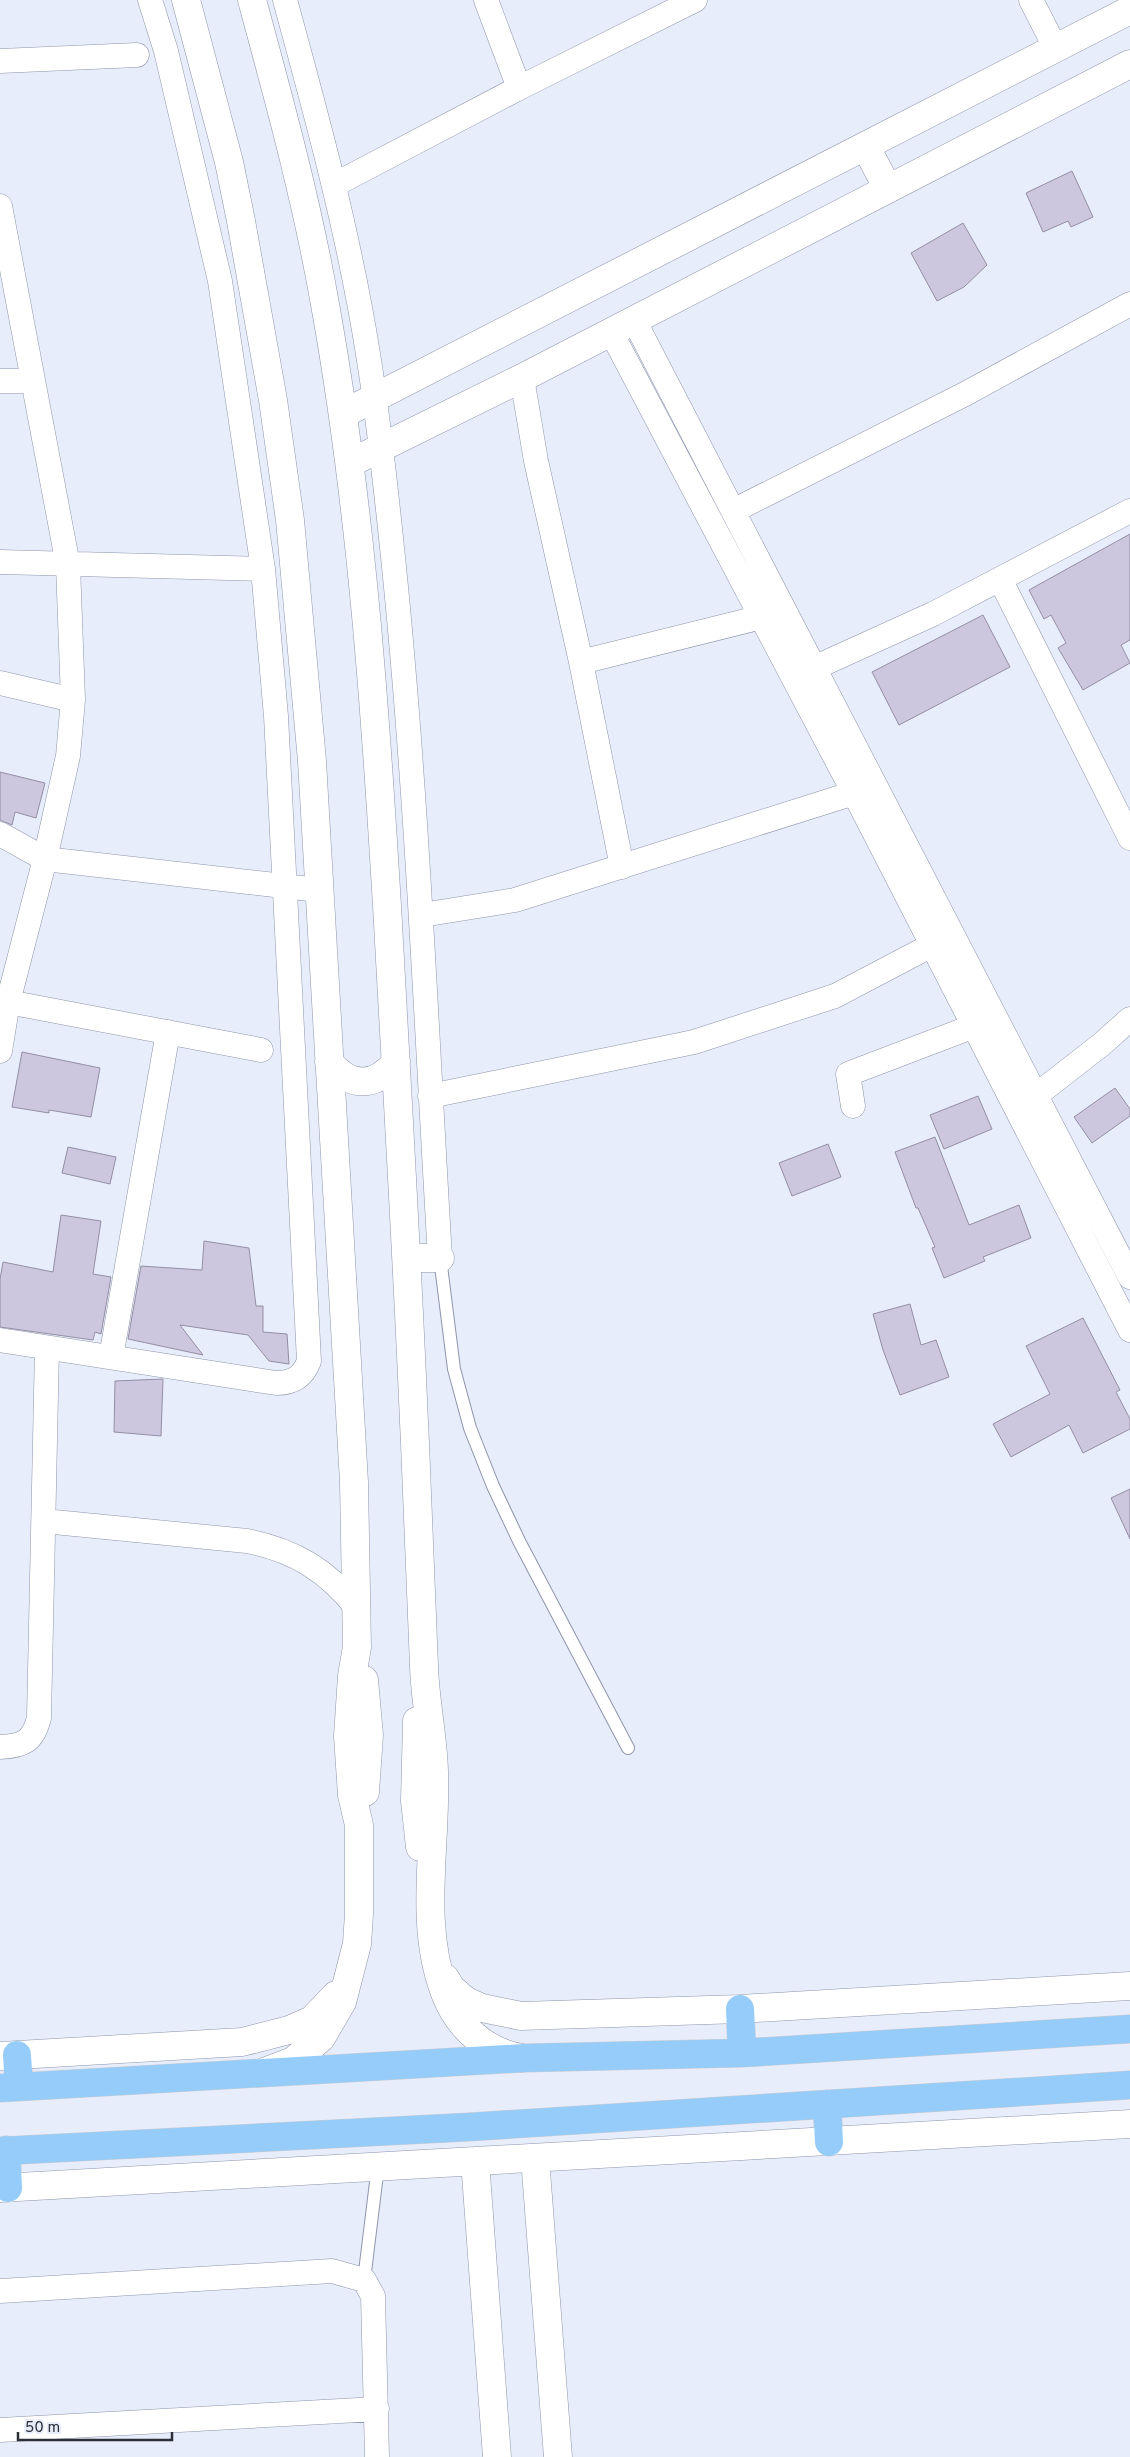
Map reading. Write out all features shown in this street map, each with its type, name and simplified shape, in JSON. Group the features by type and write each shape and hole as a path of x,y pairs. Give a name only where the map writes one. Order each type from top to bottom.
{"highway":[{"path":"740,2009 742,2053"},
{"path":"8,2056 9,2087 524,2058 742,2053 1130,2029"},
{"path":"4,2188 3,2151 269,2139 1130,2085"},
{"path":"827,2104 828,2142"}],"main road":[{"path":"186,0 229,162 253,280 276,417 302,632 354,1482 357,1647 349,1706 348,1736 352,1795 359,1824 357,1944 350,1977 334,2019 322,2038 293,2061 260,2073"},
{"path":"252,0 304,200 326,306 350,463 373,688 407,1258 424,1674 434,1776 435,1832 430,1895 438,1964 445,1995 454,2013 465,2028 494,2050 524,2058"},
{"path":"343,414 1130,10"},
{"path":"350,463 522,378 1130,64"},
{"path":"866,147 888,189"},
{"path":"329,1062 344,1076 362,1082 376,1079 387,1072 396,1062"},
{"path":"407,1258 440,1258"},
{"path":"438,1964 451,1988 466,2001 482,2008 521,2016 740,2009 1130,1986"},
{"path":"8,2056 242,2042 265,2037 289,2030 312,2020 330,2003 350,1977"},
{"path":"4,2188 1130,2124"},
{"path":"535,2158 558,2457"},
{"path":"475,2161 497,2457"}],"street":[{"path":"0,1340 276,1383 293,1381 306,1369 309,1352 273,666 263,569 220,281 168,61 150,0"},
{"path":"285,0 334,185 359,300 375,398 405,676 422,915 440,1258"},
{"path":"486,0 519,88"},
{"path":"334,185 519,88 696,0"},
{"path":"1032,0 1056,49"},
{"path":"0,61 138,55"},
{"path":"0,206 68,565 73,700 68,756 8,1002 0,1051"},
{"path":"733,511 965,394 1130,304"},
{"path":"623,326 733,511 1130,1277"},
{"path":"623,326 762,617 1130,1330"},
{"path":"522,378 536,461 581,662 622,867"},
{"path":"0,381 33,381"},
{"path":"814,668 932,614 1130,511"},
{"path":"0,562 263,569"},
{"path":"1000,579 1130,838"},
{"path":"581,662 762,617"},
{"path":"0,683 73,700"},
{"path":"422,915 515,900 854,793"},
{"path":"0,834 44,860 319,890"},
{"path":"430,1096 694,1042 835,996 932,945"},
{"path":"8,1002 261,1050"},
{"path":"1017,1110 1130,1019"},
{"path":"853,1106 848,1074 974,1026"},
{"path":"111,1357 168,1032"},
{"path":"0,1747 24,1743 35,1734 39,1718 47,1348"},
{"path":"44,1521 248,1541 269,1545 303,1559 327,1576 357,1608"},
{"path":"0,2291 332,2271 364,2280 373,2296 377,2457"},
{"path":"0,2430 377,2409"}],"lane":[{"path":"440,1258 454,1369 470,1428 493,1486 519,1541 628,1748"},
{"path":"364,2280 378,2166"}],"building":[{"path":"1072,171 1093,217 1071,227 1068,221 1043,232 1026,193"},
{"path":"963,223 987,265 964,287 937,301 911,253"},
{"path":"1130,534 1130,640 1121,645 1130,663 1083,690 1058,648 1066,643 1051,615 1044,619 1029,590"},
{"path":"983,615 1010,667 899,725 872,672"},
{"path":"0,772 45,783 36,818 15,812 12,825 0,820"},
{"path":"22,1052 100,1068 91,1117 49,1110 49,1113 12,1107"},
{"path":"1115,1088 1130,1109 1130,1116 1092,1143 1074,1117"},
{"path":"978,1096 992,1129 944,1149 930,1115"},
{"path":"935,1137 969,1225 1019,1205 1031,1238 983,1257 985,1261 944,1278 932,1248 935,1247 918,1208 916,1208 895,1152"},
{"path":"828,1144 841,1177 792,1196 779,1163"},
{"path":"68,1147 116,1157 110,1184 62,1173"},
{"path":"61,1215 101,1221 93,1274 111,1277 101,1334 95,1332 93,1340 0,1327 0,1279 3,1262 53,1272"},
{"path":"204,1241 249,1248 256,1306 263,1306 263,1332 287,1334 289,1364 269,1361 248,1335 180,1325 203,1355 128,1339 141,1266 202,1270"},
{"path":"910,1304 921,1345 936,1340 949,1377 900,1395 883,1350 873,1314"},
{"path":"1083,1318 1120,1390 1116,1392 1130,1419 1130,1429 1083,1453 1069,1425 1011,1457 993,1424 1050,1394 1026,1346"},
{"path":"163,1379 161,1436 114,1432 115,1381"},
{"path":"1130,1489 1130,1539 1111,1498"}]}
